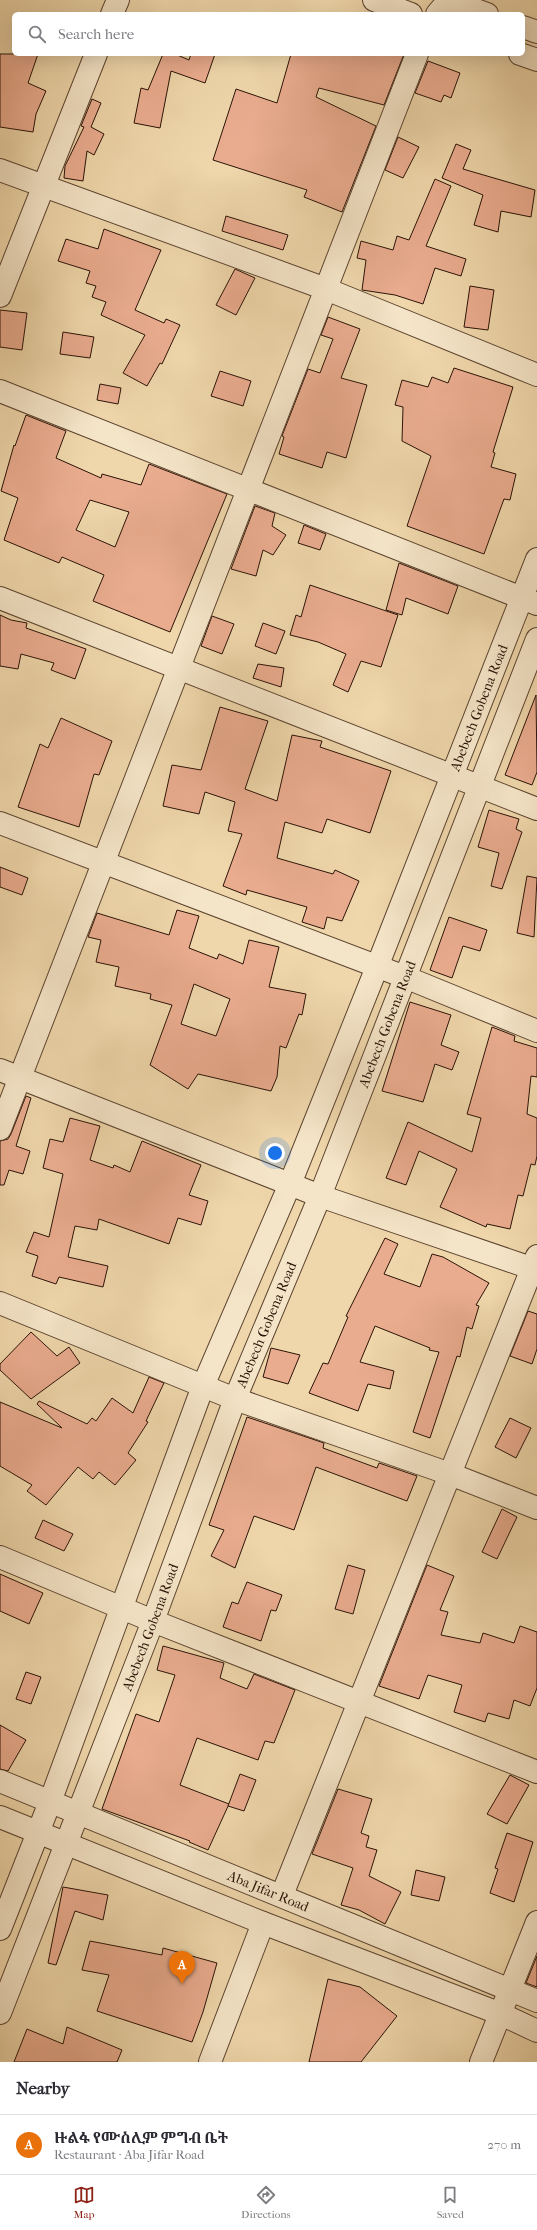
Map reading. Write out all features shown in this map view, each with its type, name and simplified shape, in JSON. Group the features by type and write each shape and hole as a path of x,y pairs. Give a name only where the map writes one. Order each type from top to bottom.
{"street":[{"path":"113,12 118,0"},
{"path":"374,0 406,12"},
{"path":"439,12 449,0 482,12"},
{"path":"525,28 537,32"},
{"path":"0,296 95,56"},
{"path":"0,1129 416,56"},
{"path":"525,56 537,60"},
{"path":"0,170 326,289 537,375"},
{"path":"0,391 529,601"},
{"name":"Abebech Gobena Road","path":"0,1929 50,1802 203,1386 290,1184 378,967 452,775 529,601 537,559"},
{"path":"0,598 537,809"},
{"name":"Abebech Gobena Road","path":"0,2013 153,1620 235,1399 320,1196 537,639"},
{"path":"0,823 405,977 537,1030"},
{"path":"0,1070 320,1196 535,1265 282,1896"},
{"path":"0,1303 235,1399 450,1474 537,1508"},
{"path":"0,1557 153,1620 537,1772"},
{"name":"Aba Jifar Road","path":"0,1781 510,1989 537,2002"},
{"path":"0,1817 263,1923 501,2014 537,2031"},
{"path":"481,2062 537,1922"},
{"path":"210,2062 263,1923"}],"building":[{"path":"0,54 12,54 12,56 37,56 28,83 46,91 36,114 33,132 0,127"},
{"path":"162,56 180,56 189,60 190,56 214,56 205,83 171,71 160,128 134,123 141,88 148,90"},
{"path":"290,56 403,56 384,105 319,88 316,97 376,126 342,212 304,197 307,190 213,160 236,89 277,103"},
{"path":"428,61 460,73 451,98 444,95 441,102 415,93"},
{"path":"92,99 101,103 91,127 104,134 94,155 87,151 83,181 64,178 65,166 84,127 81,126"},
{"path":"398,137 419,147 403,178 385,170"},
{"path":"456,144 471,150 463,169 535,190 531,217 501,211 498,232 474,225 483,195 442,178"},
{"path":"435,179 451,186 426,246 466,259 461,276 435,268 423,304 395,295 362,290 366,260 357,258 361,241 393,250 397,236 409,240"},
{"path":"226,216 288,235 283,250 222,231"},
{"path":"104,229 161,250 135,310 164,323 166,319 180,325 162,364 160,363 147,386 123,373 145,335 101,315 106,302 92,297 96,286 86,283 90,271 58,261 66,239 98,249"},
{"path":"235,269 255,278 236,315 216,305"},
{"path":"470,286 494,290 488,330 464,327"},
{"path":"0,310 27,313 22,350 0,347"},
{"path":"328,317 360,329 341,378 367,385 346,458 327,452 322,468 279,454 284,437 282,436 308,369 320,373 333,339 321,335"},
{"path":"63,332 94,337 90,358 60,354"},
{"path":"454,368 513,387 493,452 495,453 491,467 516,474 510,500 504,499 484,554 407,526 431,456 402,441 403,407 395,405 402,380 428,387 432,377 448,383"},
{"path":"220,371 251,381 243,406 211,396"},
{"path":"100,384 121,388 118,404 97,400"},
{"path":"26,415 66,431 56,458 101,478 102,474 141,485 149,464 227,494 170,632 93,601 104,575 62,557 59,563 4,540 18,498 1,491 14,445 15,446","holes":["90,500 129,512 115,547 76,530"]},
{"path":"255,506 275,513 272,526 286,535 273,555 263,550 256,576 231,569"},
{"path":"304,525 326,534 320,550 298,543"},
{"path":"399,563 458,586 448,614 406,598 402,615 386,610"},
{"path":"310,585 398,615 381,667 361,661 348,692 333,685 346,654 318,642 290,635 296,615 301,617"},
{"path":"0,615 11,620 27,623 26,628 86,649 75,679 51,670 54,663 21,654 18,669 0,666"},
{"path":"212,616 234,624 222,654 201,646"},
{"path":"263,623 285,631 276,654 255,646"},
{"path":"258,664 284,668 281,687 253,678"},
{"path":"536,695 537,772 532,785 505,775"},
{"path":"220,707 268,721 245,789 277,801 292,735 322,741 320,747 391,771 370,833 327,819 322,833 285,822 277,858 333,874 335,870 359,881 342,921 327,917 324,929 302,922 307,907 247,890 246,895 223,886 242,834 228,831 235,802 205,792 199,814 163,806 172,765 201,770"},
{"path":"61,718 112,741 99,775 94,774 79,827 18,807 40,744 48,748"},
{"path":"489,810 519,819 516,829 522,832 502,889 491,886 499,853 478,847"},
{"path":"0,867 28,878 22,895 0,887"},
{"path":"527,876 537,878 534,937 517,933"},
{"path":"177,910 199,916 189,948 217,959 219,954 243,964 249,940 279,947 269,987 306,994 302,1015 299,1014 286,1048 280,1046 277,1077 271,1091 198,1074 188,1089 150,1065 172,1005 150,999 151,994 115,986 119,967 96,962 101,940 88,937 97,913 169,935","holes":["194,984 230,999 216,1036 181,1024"]},
{"path":"449,917 487,930 480,951 463,946 452,978 430,970"},
{"path":"410,1002 451,1015 441,1045 459,1052 452,1070 435,1064 423,1102 382,1091"},
{"path":"492,1027 515,1036 514,1041 537,1048 537,1077 531,1076 527,1114 537,1118 537,1156 535,1165 531,1164 523,1196 518,1195 510,1229 487,1224 486,1227 440,1207 457,1169 419,1151 406,1185 386,1178 408,1122 472,1152 481,1118 467,1114"},
{"path":"26,1096 31,1098 16,1146 30,1151 23,1174 9,1170 4,1185 0,1185 0,1141 8,1139 11,1134"},
{"path":"70,1118 100,1126 90,1160 113,1168 114,1165 130,1172 142,1141 201,1165 189,1195 208,1201 201,1225 178,1218 169,1244 99,1219 97,1230 75,1226 68,1257 108,1266 103,1287 59,1277 56,1284 32,1276 38,1256 26,1252 34,1232 49,1237 63,1174 43,1168 50,1139 63,1142"},
{"path":"385,1238 398,1244 384,1274 420,1287 432,1254 443,1257 489,1283 476,1305 479,1306 472,1329 467,1327 460,1357 457,1356 430,1438 413,1432 439,1352 429,1350 430,1348 375,1326 360,1362 394,1371 390,1389 368,1384 358,1411 309,1393 323,1363 328,1364 348,1317 346,1316"},
{"path":"528,1311 537,1314 537,1349 532,1364 510,1356"},
{"path":"31,1332 57,1356 69,1347 80,1363 31,1399 0,1370 0,1364"},
{"path":"271,1348 300,1355 288,1384 263,1377"},
{"path":"149,1377 164,1383 146,1421 148,1422 128,1453 136,1460 115,1485 99,1472 93,1479 78,1467 46,1505 27,1491 32,1485 0,1466 0,1402 62,1428 37,1404 39,1401 87,1424 92,1418 96,1421 112,1398 133,1413"},
{"path":"247,1417 324,1443 323,1448 377,1468 379,1463 417,1476 407,1501 316,1467 294,1530 254,1516 235,1568 211,1556 224,1530 209,1525"},
{"path":"510,1418 531,1428 516,1458 495,1447"},
{"path":"502,1509 517,1517 497,1559 482,1552"},
{"path":"43,1520 73,1534 64,1551 35,1538"},
{"path":"348,1565 365,1570 353,1614 335,1609"},
{"path":"427,1565 454,1576 440,1610 448,1612 441,1635 480,1643 483,1633 514,1643 520,1626 537,1632 537,1688 530,1706 514,1700 509,1719 488,1713 485,1722 454,1712 462,1685 428,1675 419,1699 379,1686"},
{"path":"0,1574 43,1593 29,1624 0,1611"},
{"path":"247,1582 282,1595 276,1611 271,1610 261,1641 223,1627 232,1602 238,1604"},
{"path":"163,1646 224,1663 220,1678 247,1689 254,1674 295,1690 274,1743 265,1741 258,1760 197,1738 180,1785 229,1804 208,1850 189,1842 190,1841 102,1809 136,1714 159,1722 175,1675 157,1670"},
{"path":"26,1672 41,1677 31,1704 16,1699"},
{"path":"0,1725 26,1740 8,1771 0,1769"},
{"path":"240,1774 256,1780 244,1811 228,1806"},
{"path":"510,1775 529,1785 507,1824 487,1814"},
{"path":"338,1789 372,1799 361,1833 369,1836 366,1847 377,1850 369,1876 401,1892 385,1924 359,1910 341,1905 353,1868 312,1854"},
{"path":"507,1833 533,1842 514,1902 490,1893 498,1869 495,1868"},
{"path":"416,1870 445,1877 439,1901 411,1895"},
{"path":"63,1887 108,1895 103,1920 75,1911 56,1965 48,1963"},
{"path":"90,1941 162,1955 163,1948 217,1963 203,2012 192,2042 97,2011 109,1975 82,1970"},
{"path":"537,1956 537,1987 526,1983"},
{"path":"328,1979 360,1987 397,2016 361,2062 309,2062"},
{"path":"67,2027 122,2050 117,2062 14,2062 27,2029 63,2044"}],"place":[{"name":"ዙልፋ የሙስሊም ምግብ ቤት","path":"182,1984"}]}
